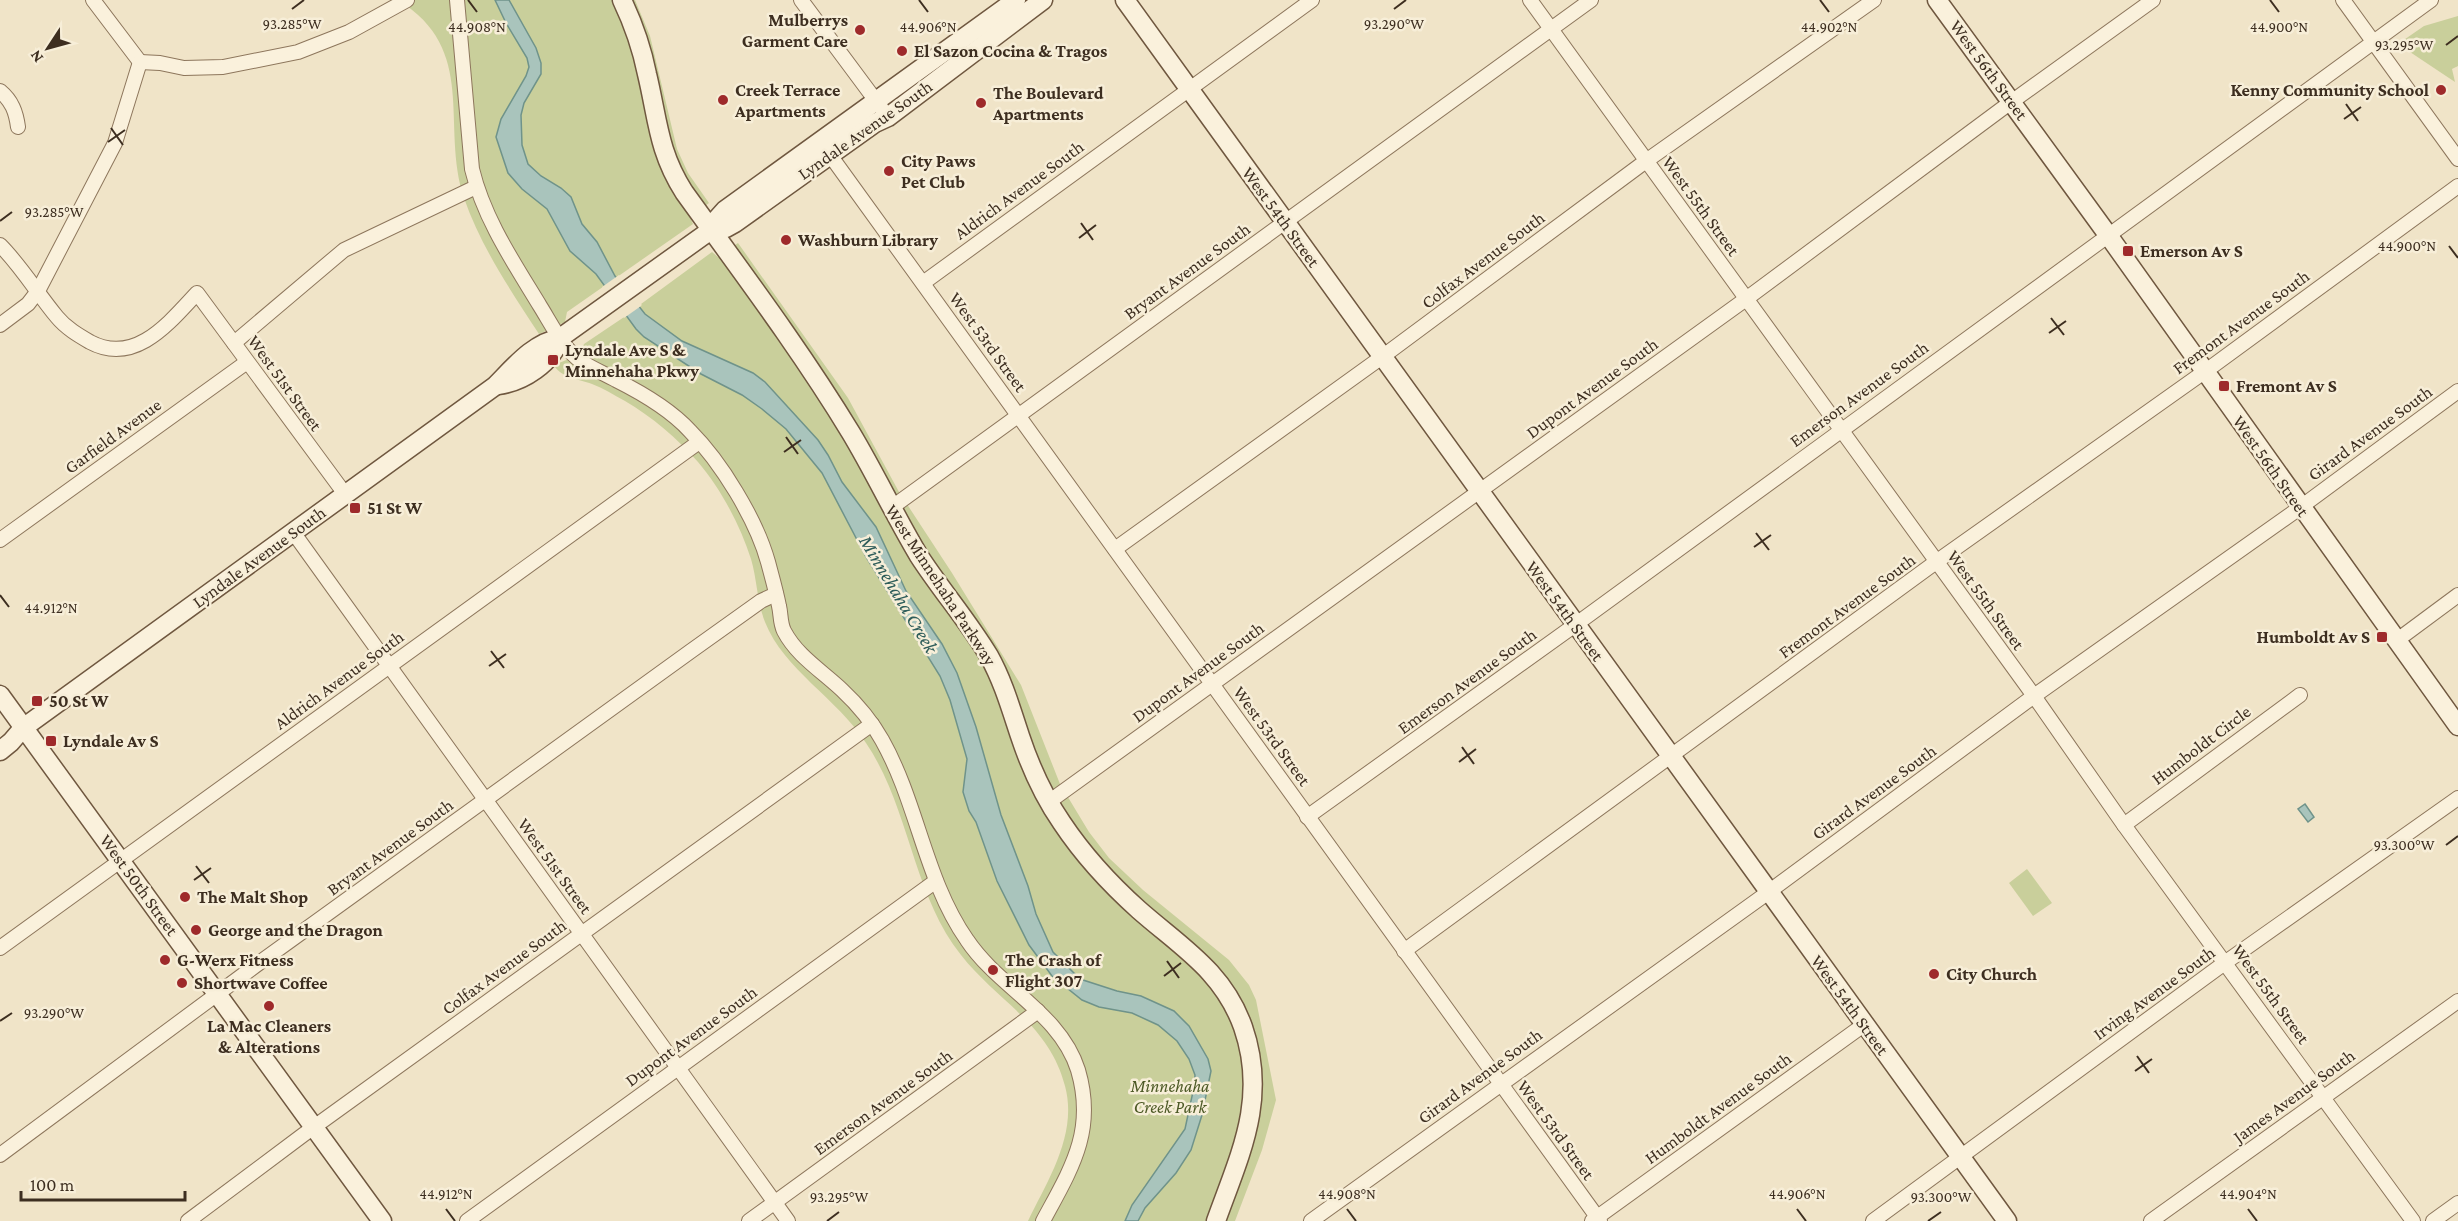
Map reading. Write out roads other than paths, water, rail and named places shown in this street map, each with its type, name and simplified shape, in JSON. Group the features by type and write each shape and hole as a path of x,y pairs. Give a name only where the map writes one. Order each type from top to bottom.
{"street":[{"path":"93,0 140,62 184,68 223,67 298,52 349,32 407,0"},
{"path":"456,0 468,135 476,187 491,222 512,260 560,338 583,363 645,395 690,430 723,472 740,499 767,558 783,628 795,647 850,698 872,724 883,742 908,795 936,881 960,930 975,953 1054,1027 1068,1047 1083,1090 1085,1113 1083,1136 1077,1158 1043,1221"},
{"name":"West Minnehaha Parkway","path":"622,0 647,74 663,153 676,180 801,356 852,434 891,508 922,560 994,665 1028,758 1060,821 1094,866 1142,912 1194,953 1221,986 1237,1012 1252,1064 1252,1108 1241,1154 1216,1221"},
{"path":"801,0 888,117"},
{"name":"Lyndale Avenue South","path":"0,751 23,728 495,386 516,381 550,357 560,338 711,231 723,212 1016,0"},
{"name":"Lyndale Avenue South","path":"711,231 726,228 735,223 875,123 888,117 1043,0"},
{"name":"West 54th Street","path":"1125,0 2007,1221"},
{"name":"Aldrich Avenue South","path":"923,283 1312,0"},
{"name":"West 55th Street","path":"1530,0 2034,696 2124,825 2413,1221"},
{"name":"Bryant Avenue South","path":"891,508 1591,0"},
{"name":"Colfax Avenue South","path":"1114,549 1383,357 1646,161 1874,0"},
{"name":"West 56th Street","path":"1937,0 2108,235 2458,726"},
{"name":"Dupont Avenue South","path":"1050,801 1746,299 2153,0"},
{"path":"2343,0 2458,159"},
{"name":"Emerson Avenue South","path":"1307,817 1575,625 2431,0"},
{"path":"0,325 28,304 38,291 116,142 140,62"},
{"path":"0,91 7,96 16,112 18,127"},
{"name":"West 53rd Street","path":"830,155 1501,1084 1596,1220"},
{"name":"Fremont Avenue South","path":"1404,951 1936,562 2205,371 2458,186"},
{"path":"234,343 344,250 476,187"},
{"path":"0,245 14,259 38,291"},
{"name":"West 51st Street","path":"38,291 59,320 78,335 94,344 112,349 127,349 150,338 197,293 345,494"},
{"name":"Garfield Avenue","path":"0,540 247,362"},
{"name":"Girard Avenue South","path":"1311,1221 2458,391"},
{"name":"Aldrich Avenue South","path":"0,948 699,442"},
{"name":"West 51st Street","path":"293,532 788,1221"},
{"name":"Bryant Avenue South","path":"0,1155 691,651 776,594"},
{"path":"2396,641 2458,595"},
{"name":"Humboldt Circle","path":"2124,825 2300,695"},
{"name":"West 50th Street","path":"0,696 121,859 382,1221"},
{"name":"Colfax Avenue South","path":"188,1221 315,1126 872,724"},
{"name":"Lyndale Avenue South","path":"0,735 23,728"},
{"name":"Irving Avenue South","path":"1874,1221 2226,962 2458,798"},
{"name":"Dupont Avenue South","path":"467,1221 936,881"},
{"name":"James Avenue South","path":"2151,1221 2458,1000"},
{"name":"Emerson Avenue South","path":"748,1221 1038,1011"},
{"name":"Humboldt Avenue South","path":"1596,1220 1865,1024"},
{"path":"2433,1221 2458,1203"}],"water":[{"name":"Minnehaha Creek","path":"495,0 509,0 536,48 541,63 541,74 524,103 521,115 522,145 528,164 571,197 582,224 597,242 615,276 645,314 682,341 753,373 765,382 818,440 842,482 876,527 906,591 942,644 957,673 976,727 1001,815 1036,914 1053,952 1080,979 1141,996 1174,1011 1189,1026 1208,1059 1211,1071 1202,1115 1191,1150 1176,1173 1145,1208 1138,1221 1125,1221 1132,1205 1185,1129 1195,1075 1189,1059 1177,1041 1158,1025 1132,1013 1099,1007 1082,1000 1052,976 1029,945 997,881 976,822 969,811 963,792 967,759 950,700 940,676 866,557 822,473 786,429 762,409 742,395 701,374 644,337 596,274 570,251 547,209 522,189 508,173 496,137 501,119 529,67 527,58"},
{"path":"2305,804 2314,817 2308,822 2298,809"}],"place":[{"name":"Mulberrys Garment Care","path":"860,30"},
{"name":"El Sazon Cocina & Tragos","path":"902,51"},
{"name":"Kenny Community School","path":"2441,90"},
{"name":"Creek Terrace Apartments","path":"723,100"},
{"name":"The Boulevard Apartments","path":"981,103"},
{"name":"City Paws Pet Club","path":"889,171"},
{"name":"Washburn Library","path":"786,240"},
{"name":"Emerson Av S","path":"2128,251"},
{"name":"Lyndale Ave S & Minnehaha Pkwy","path":"553,360"},
{"name":"Fremont Av S","path":"2224,386"},
{"name":"51 St W","path":"355,508"},
{"name":"Humboldt Av S","path":"2382,637"},
{"name":"50 St W","path":"37,701"},
{"name":"Lyndale Av S","path":"51,741"},
{"name":"The Malt Shop","path":"185,897"},
{"name":"George and the Dragon","path":"196,930"},
{"name":"G-Werx Fitness","path":"165,960"},
{"name":"The Crash of Flight 307","path":"993,970"},
{"name":"City Church","path":"1934,974"},
{"name":"Shortwave Coffee","path":"182,983"},
{"name":"La Mac Cleaners & Alterations","path":"269,1006"}],"park label":[{"name":"Minnehaha Creek Park","path":"1170,1096"}]}
